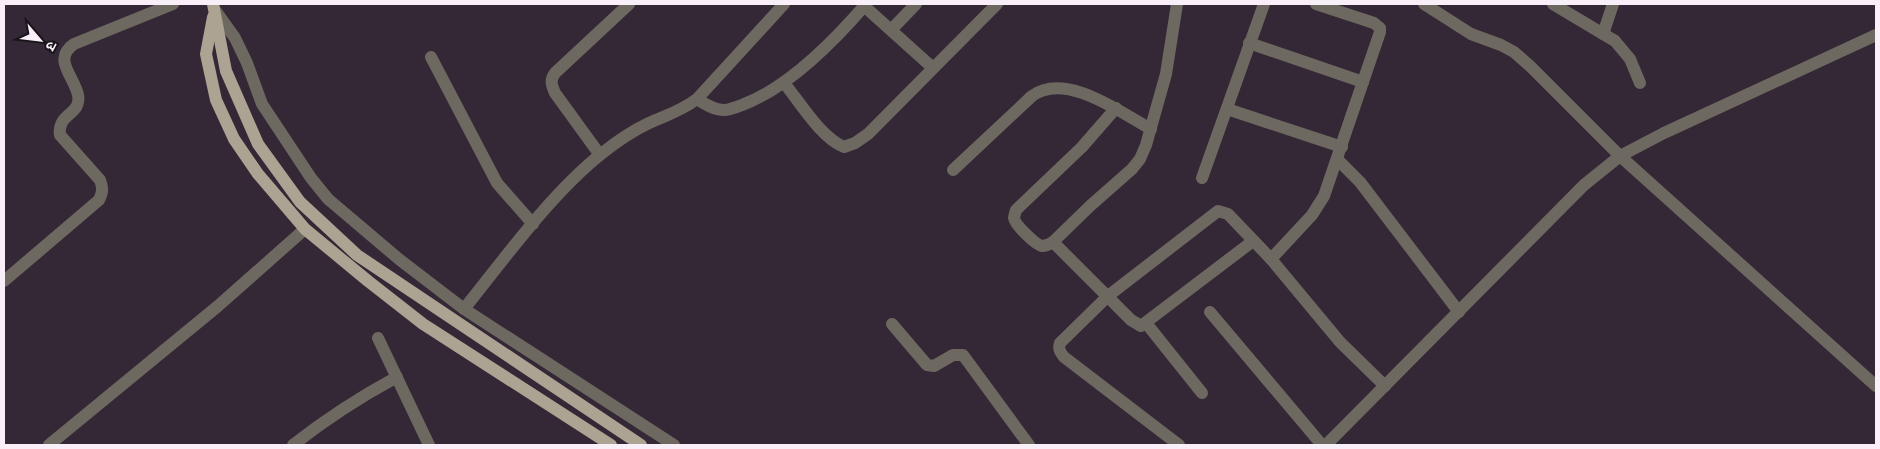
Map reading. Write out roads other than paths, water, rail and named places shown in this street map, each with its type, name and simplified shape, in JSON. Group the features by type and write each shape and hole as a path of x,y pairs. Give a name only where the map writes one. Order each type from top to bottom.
{"main road":[{"path":"214,7 206,54 216,100 234,139 258,174 305,229 423,324 611,445"},
{"path":"214,7 226,71 258,144 300,202 357,255 641,445"}],"street":[{"path":"4,281 99,200 102,194 103,187 100,180 60,135 59,127 62,121 77,107 78,101 78,94 64,60 64,54 74,44 173,4"},
{"path":"600,154 555,92 551,85 551,78 555,72 629,4"},
{"path":"464,309 533,224 564,189 600,154 629,133 650,122 684,109 784,4"},
{"path":"891,30 916,4"},
{"path":"784,82 826,135 835,143 844,147 868,134 996,4"},
{"path":"1116,108 1082,147 1016,210 1014,218 1016,223 1035,243 1041,246 1048,246 1053,242 1132,169 1140,159 1146,145 1166,74 1177,4"},
{"path":"1202,178 1264,4"},
{"path":"1271,259 1312,215 1320,203 1342,147 1380,28 1374,23 1316,4"},
{"path":"1424,4 1471,34 1514,52 1546,80 1620,156 1876,386"},
{"path":"1553,4 1615,41 1623,48 1640,82"},
{"path":"1603,34 1613,4"},
{"path":"696,98 714,109 726,110 751,102 784,82 815,56 865,5 933,68"},
{"path":"214,7 239,46 262,104 328,199 400,260 464,309 674,445"},
{"path":"1210,312 1324,445 1584,185 1620,156 1664,132 1876,36"},
{"path":"1249,43 1363,82"},
{"path":"430,57 497,183 533,224"},
{"path":"953,170 1039,91 1052,88 1072,91 1096,98 1151,128"},
{"path":"1227,109 1342,147"},
{"path":"1337,159 1360,182 1459,312"},
{"path":"1179,445 1060,352 1060,342 1108,296 1218,211 1228,214 1254,241 1340,342 1385,386"},
{"path":"49,445 218,306 305,229"},
{"path":"1053,242 1136,324 1141,326 1254,241"},
{"path":"1146,323 1202,393"},
{"path":"892,324 927,365 934,366 953,355 963,354 1029,445"},
{"path":"378,338 429,445"},
{"path":"293,445 348,405 397,377"}]}
